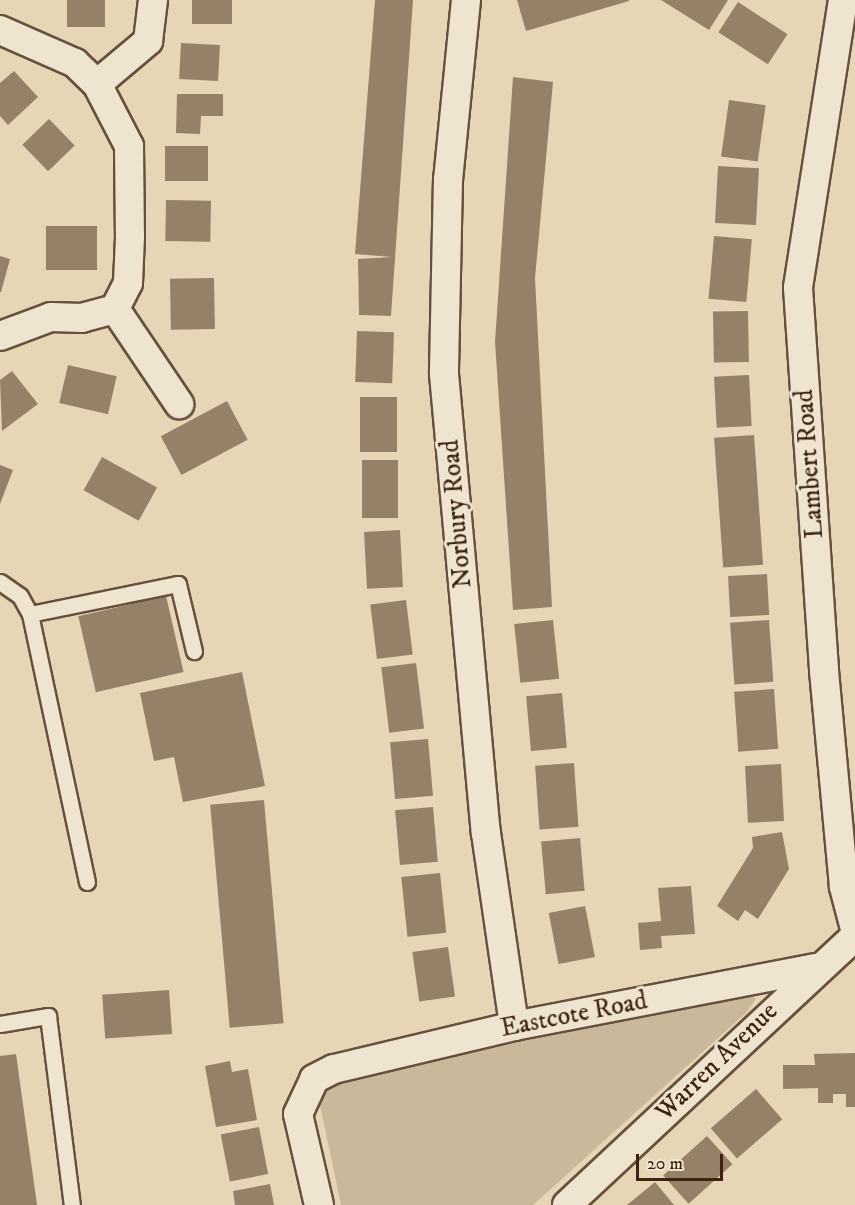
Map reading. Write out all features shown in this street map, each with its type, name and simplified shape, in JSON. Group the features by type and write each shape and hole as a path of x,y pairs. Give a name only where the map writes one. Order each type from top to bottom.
{"street":[{"path":"97,84 148,41 153,0"},
{"name":"Norbury Road","path":"466,0 448,179 444,374 486,833 514,1026"},
{"name":"Lambert Road","path":"843,0 798,288 824,670 844,886 855,929"},
{"path":"0,30 75,63 97,84 129,146 128,283 115,309"},
{"path":"0,336 29,322 115,309"},
{"path":"115,309 179,404"},
{"name":"Warren Avenue","path":"567,1205 815,968 855,936"},
{"name":"Eastcote Road","path":"319,1205 298,1114 314,1079 334,1069 514,1026 815,968"}],"lane":[{"path":"0,582 20,596 30,614 87,882"},
{"path":"30,614 178,584 194,651"},
{"path":"0,1024 48,1016 72,1205"}],"shaded area":[{"path":"747,992 756,999 747,1012 533,1205 341,1205 320,1105 326,1090 342,1081"}],"building":[{"path":"67,0 105,0 105,27 67,27"},
{"path":"192,0 232,0 232,24 192,24"},
{"path":"375,0 413,0 391,316 359,315 358,259 392,257 355,254"},
{"path":"517,0 629,0 629,1 526,31"},
{"path":"661,0 728,0 709,30"},
{"path":"738,2 787,34 768,64 718,32"},
{"path":"181,43 220,45 218,81 179,79"},
{"path":"14,71 38,97 8,125 0,116 0,83"},
{"path":"513,77 553,82 535,278 552,607 513,610 495,342"},
{"path":"177,94 223,94 223,116 201,116 200,134 176,133"},
{"path":"729,100 766,105 758,162 721,156"},
{"path":"49,119 75,146 48,171 22,145"},
{"path":"165,146 208,146 208,181 165,181"},
{"path":"718,166 759,168 756,225 715,223"},
{"path":"166,200 211,201 210,242 165,241"},
{"path":"46,226 97,226 97,270 46,270"},
{"path":"714,236 752,239 746,302 709,299"},
{"path":"0,256 10,259 1,292 0,292"},
{"path":"214,278 215,329 171,330 170,279"},
{"path":"748,311 749,362 714,363 713,312"},
{"path":"357,331 394,332 392,383 355,382"},
{"path":"68,365 117,376 108,414 59,403"},
{"path":"12,371 38,404 2,431 0,380"},
{"path":"749,375 752,426 717,428 714,377"},
{"path":"360,397 397,397 397,452 360,452"},
{"path":"227,401 248,440 181,475 161,436"},
{"path":"754,435 763,565 723,567 714,438"},
{"path":"102,457 157,488 139,521 84,490"},
{"path":"362,460 398,460 398,518 362,518"},
{"path":"0,465 13,470 0,504"},
{"path":"400,530 403,587 367,589 364,532"},
{"path":"767,574 769,615 730,617 728,576"},
{"path":"166,596 184,672 96,692 78,616"},
{"path":"406,600 413,655 377,659 370,604"},
{"path":"553,620 559,679 520,683 514,624"},
{"path":"769,620 773,682 734,685 730,623"},
{"path":"416,663 424,729 389,733 381,667"},
{"path":"242,672 265,786 183,802 174,757 154,761 140,693"},
{"path":"774,689 778,749 738,752 734,692"},
{"path":"562,693 567,748 531,751 526,696"},
{"path":"428,739 433,796 395,799 390,742"},
{"path":"574,763 578,827 540,830 535,766"},
{"path":"781,764 784,821 748,823 745,766"},
{"path":"264,800 284,1023 230,1028 210,805"},
{"path":"433,807 438,862 400,865 395,810"},
{"path":"782,832 789,869 758,919 745,910 738,921 717,906 753,848 752,837"},
{"path":"580,838 585,891 546,894 541,841"},
{"path":"440,873 446,933 407,937 401,877"},
{"path":"691,886 695,934 661,936 662,948 640,950 638,923 661,921 658,888"},
{"path":"585,906 595,957 559,964 549,913"},
{"path":"448,947 455,997 419,1002 412,952"},
{"path":"169,990 172,1034 105,1039 102,995"},
{"path":"855,1053 855,1107 846,1107 846,1094 833,1094 833,1103 818,1103 818,1088 783,1089 783,1065 815,1065 814,1054"},
{"path":"16,1054 37,1205 0,1205 0,1056"},
{"path":"230,1061 232,1072 248,1069 257,1120 216,1127 205,1066"},
{"path":"756,1089 782,1119 737,1159 711,1128"},
{"path":"259,1127 268,1174 230,1182 221,1134"},
{"path":"707,1136 732,1164 689,1204 663,1175"},
{"path":"655,1182 674,1205 627,1205"},
{"path":"270,1184 274,1205 235,1205 233,1191"}]}
